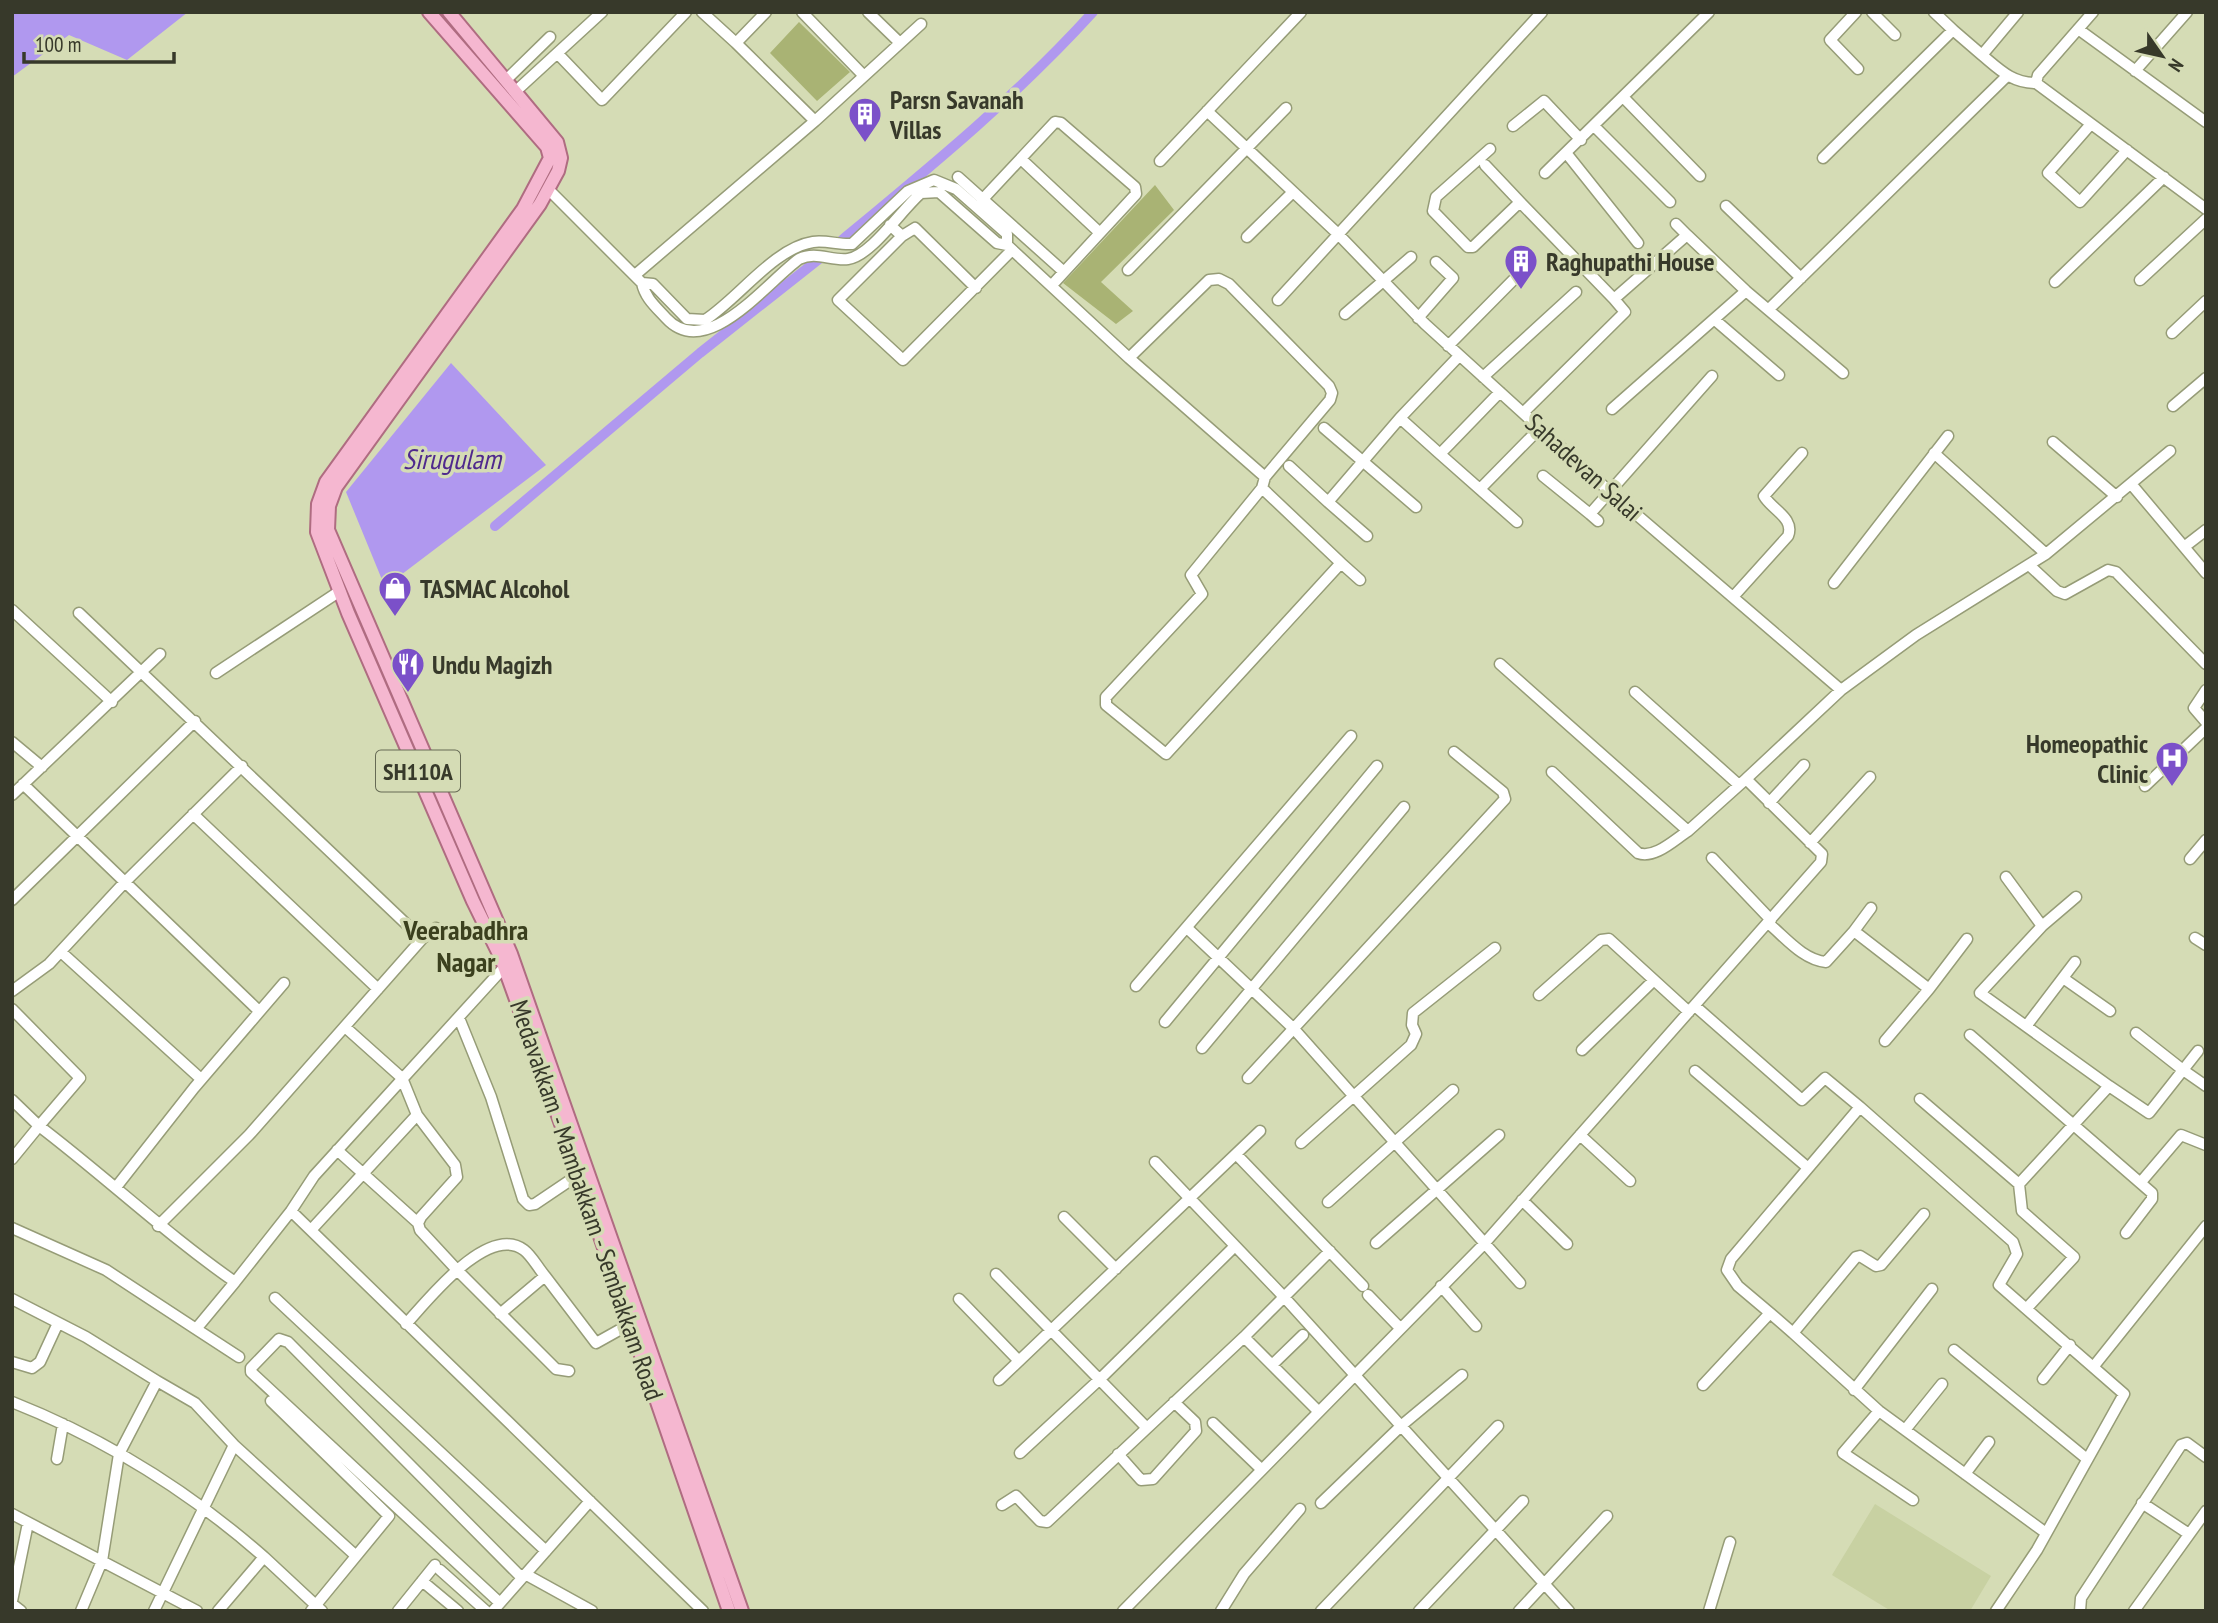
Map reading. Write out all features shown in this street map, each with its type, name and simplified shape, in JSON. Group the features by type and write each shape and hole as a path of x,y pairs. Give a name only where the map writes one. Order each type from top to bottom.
{"main road":[{"name":"Medavakkam - Mambakkam - Sembakkam Road","path":"429,12 547,147 550,158 523,209 326,482 318,504 317,532 340,591 509,963"},
{"name":"Medavakkam - Mambakkam - Sembakkam Road","path":"449,12 557,142 561,158 548,189 336,487 329,506 328,530 509,963 741,1611"},
{"name":"Medavakkam - Mambakkam - Sembakkam Road","path":"574,1143 578,1174 729,1611"}],"street":[{"path":"516,91 601,12"},
{"path":"558,54 602,100 686,12"},
{"path":"702,12 815,121"},
{"path":"736,43 766,12"},
{"path":"802,12 864,76"},
{"path":"868,12 900,43"},
{"path":"1160,161 1301,12"},
{"path":"1278,300 1542,12"},
{"path":"1545,173 1595,127 1709,12"},
{"path":"1856,12 1830,40 1858,69"},
{"path":"1872,12 1895,35"},
{"path":"1934,12 2007,76 2021,83 2036,83 2206,209"},
{"path":"1982,55 2018,12"},
{"path":"2036,83 2038,75 2093,12"},
{"path":"2135,71 2186,12"},
{"path":"639,279 921,24"},
{"path":"2078,29 2206,122"},
{"path":"1823,158 1953,30"},
{"path":"507,79 550,37"},
{"path":"1769,309 2007,76"},
{"path":"1624,98 1700,176"},
{"path":"1513,126 1544,101 1581,140"},
{"path":"1128,270 1248,150 1286,108"},
{"name":"Sahadevan Salai","path":"1207,111 1337,233 1381,282 1448,346 1609,491 1841,690"},
{"path":"982,200 1055,122 1062,123 1135,187 1136,194 1052,285"},
{"path":"2091,124 2048,173 2080,202 2127,150"},
{"path":"1595,127 1670,202"},
{"path":"1490,149 1436,197 1433,211 1473,247 1520,202"},
{"path":"1567,153 1638,243"},
{"path":"1021,159 1100,233"},
{"path":"1485,165 1625,312 1524,412"},
{"path":"958,177 1064,272"},
{"path":"2055,282 2164,177"},
{"path":"548,189 639,279 653,284 686,318 699,322 813,242 852,244 914,193 940,186 956,189 985,214 1007,234 1010,247"},
{"path":"940,186 998,243 1010,247 1264,483 1341,564 1360,580"},
{"path":"1247,237 1293,192"},
{"path":"639,279 644,293 678,329 687,333 705,332 724,322 797,254 842,259 858,256 890,225 914,193"},
{"path":"1726,206 1801,278"},
{"path":"977,223 985,214"},
{"path":"2140,280 2206,219"},
{"path":"1676,224 1746,291 1843,373"},
{"path":"890,225 901,236"},
{"path":"976,288 915,228 901,236 838,300 903,360 909,358 976,288 1010,247"},
{"path":"1614,299 1687,235"},
{"path":"852,244 858,256"},
{"path":"1345,314 1411,257"},
{"path":"1418,318 1453,278 1436,262"},
{"path":"1448,346 1529,264"},
{"path":"1129,358 1209,280 1219,279 1229,284 1329,386 1332,393 1330,400 1191,575 1202,589 1202,594 1106,696 1106,705 1166,754 1341,564"},
{"path":"1612,409 1746,291"},
{"path":"1483,377 1576,292"},
{"path":"2172,333 2206,301"},
{"path":"716,311 724,322"},
{"path":"678,329 686,318"},
{"path":"1715,320 1779,376"},
{"path":"1328,502 1400,418 1459,356"},
{"path":"1543,476 1594,518 1609,491 1712,376"},
{"path":"2173,406 2206,378"},
{"path":"1440,454 1500,392"},
{"path":"1400,418 1517,522"},
{"path":"1324,428 1416,507"},
{"path":"1480,489 1540,428"},
{"path":"1833,583 1948,436"},
{"path":"2053,442 2117,497"},
{"path":"1552,772 1638,853 1644,855 1658,851 1688,831 1841,690 1916,635 2046,554 2170,451"},
{"path":"1733,597 1788,536 1791,528 1788,521 1763,496 1802,453"},
{"path":"1934,453 2046,554"},
{"path":"1289,466 1367,536"},
{"path":"2132,485 2206,573"},
{"path":"2185,547 2206,530"},
{"path":"2029,565 2057,591 2066,594 2108,570 2116,572 2206,664"},
{"path":"216,673 340,591"},
{"path":"12,610 112,702"},
{"path":"79,613 422,939"},
{"path":"12,794 160,654"},
{"path":"1500,664 1688,831"},
{"path":"2206,690 2194,708 2206,722"},
{"path":"1123,1611 1483,1245 1821,862 1822,854 1769,803 1635,692"},
{"path":"12,900 195,721"},
{"path":"2145,786 2206,728"},
{"path":"1136,986 1351,736"},
{"path":"12,742 41,767"},
{"path":"1248,1078 1505,799 1503,792 1454,752"},
{"path":"1769,803 1804,765"},
{"path":"12,991 61,952 123,884 242,766"},
{"path":"1165,1022 1377,766"},
{"path":"1810,843 1870,777"},
{"path":"23,784 123,884 259,1011"},
{"path":"1202,1048 1404,807"},
{"path":"193,814 377,989"},
{"path":"2190,859 2206,840"},
{"path":"1712,858 1770,921 1816,961 1825,962 1871,908"},
{"path":"2006,877 2042,926"},
{"path":"2076,897 2042,926 1980,993 2149,1113 2197,1051"},
{"path":"158,1226 249,1135 422,939 436,928"},
{"path":"1187,928 1294,1029 1351,1097 1520,1283"},
{"path":"1854,931 1929,989"},
{"path":"2196,938 2206,945"},
{"path":"1539,995 1601,940 1609,939 1653,982 1692,1009 1802,1100 1825,1077 2013,1242 2017,1254 1999,1285 2124,1394 2046,1533 1996,1611"},
{"path":"1885,1041 1967,939"},
{"path":"1301,1143 1415,1040 1413,1013 1495,948"},
{"path":"61,952 201,1079"},
{"path":"2027,1025 2075,962"},
{"path":"196,1329 291,1211 314,1176 509,963"},
{"path":"2063,978 2110,1011"},
{"path":"1582,1050 1653,982"},
{"path":"117,1186 201,1079 284,983"},
{"path":"12,1009 80,1078 12,1159"},
{"path":"459,1018 491,1097 523,1199 529,1205 536,1204 578,1174"},
{"path":"345,1027 402,1078 417,1115 458,1173 418,1223"},
{"path":"2136,1033 2206,1086"},
{"path":"1970,1035 2075,1124 2153,1195 2126,1233"},
{"path":"1695,1071 1807,1167"},
{"path":"2019,1184 2109,1086"},
{"path":"1328,1202 1453,1090"},
{"path":"1920,1099 2019,1184 2022,1211 2074,1257 2027,1308"},
{"path":"12,1100 39,1126 117,1186 158,1226 235,1282"},
{"path":"1860,1107 1731,1259 1727,1270 1738,1286 1879,1411 2046,1533"},
{"path":"312,1230 417,1115"},
{"path":"999,1380 1260,1131"},
{"path":"1376,1243 1499,1135"},
{"path":"1580,1135 1630,1181"},
{"path":"2140,1182 2181,1135 2206,1145"},
{"path":"337,1150 418,1223 457,1270 556,1369 569,1371"},
{"path":"1236,1154 1400,1328"},
{"path":"1155,1162 1284,1297 1546,1582 1569,1611"},
{"path":"1522,1200 1567,1244"},
{"path":"291,1211 703,1611"},
{"path":"1793,1333 1856,1257 1881,1265 1924,1214"},
{"path":"1064,1217 1116,1269"},
{"path":"2094,1366 2206,1226"},
{"path":"12,1227 106,1270 239,1357"},
{"path":"406,1324 457,1270 493,1244 510,1244 524,1250 596,1343 629,1324"},
{"path":"1020,1453 1100,1379 1235,1246"},
{"path":"1002,1506 1016,1496 1043,1523 1244,1337 1330,1251"},
{"path":"996,1274 1146,1427"},
{"path":"500,1314 545,1276"},
{"path":"1441,1286 1476,1326"},
{"path":"1854,1390 1932,1289"},
{"path":"275,1298 546,1551"},
{"path":"12,1299 58,1322 195,1403 233,1445 355,1555"},
{"path":"959,1299 1018,1361"},
{"path":"1703,1385 1770,1313"},
{"path":"12,1362 32,1368 40,1362 58,1322"},
{"path":"1272,1365 1303,1335"},
{"path":"1244,1337 1318,1411"},
{"path":"590,1501 524,1576 497,1607 251,1372 251,1368 279,1339 288,1342 524,1576 592,1611"},
{"path":"2043,1379 2070,1345"},
{"path":"1954,1350 2087,1459"},
{"path":"1321,1503 1402,1425 1462,1375"},
{"path":"81,1611 102,1561 119,1454 157,1381"},
{"path":"1905,1430 1942,1384"},
{"path":"12,1402 119,1454 203,1507 264,1557 316,1609 355,1555 389,1516 271,1401"},
{"path":"1118,1454 1141,1480 1153,1479 1196,1431 1195,1422 1174,1402"},
{"path":"1879,1411 1843,1453 1913,1500"},
{"path":"1213,1423 1261,1469"},
{"path":"57,1459 62,1424"},
{"path":"1321,1611 1498,1426"},
{"path":"1965,1474 1989,1442"},
{"path":"2080,1611 2081,1598 2181,1445 2187,1443 2206,1457"},
{"path":"154,1611 233,1445"},
{"path":"1419,1611 1523,1501"},
{"path":"2142,1503 2189,1534"},
{"path":"1221,1611 1244,1574 1300,1509"},
{"path":"2134,1611 2206,1511"},
{"path":"12,1514 197,1611"},
{"path":"1519,1611 1607,1516"},
{"path":"21,1611 12,1600 28,1522"},
{"path":"1709,1611 1730,1542"},
{"path":"218,1611 264,1557"},
{"path":"398,1611 422,1581 438,1568 486,1611"},
{"path":"422,1581 458,1611"}],"shaded area":[{"path":"799,22 850,72 817,101 770,53"},
{"path":"1155,185 1174,210 1101,282 1133,311 1116,324 1063,283"},
{"path":"1875,1504 1991,1576 1970,1611 1891,1611 1832,1575"}],"water":[{"path":"12,12 188,12 127,60 69,35 12,77"},
{"name":"Sirugulam","path":"451,363 546,465 385,587 346,492"}],"waterway":[{"path":"842,240 1003,102 1093,12"},
{"path":"495,526 700,353 819,259"}],"place":[{"name":"Parsn Savanah Villas","path":"865,144"},
{"name":"Raghupathi House","path":"1521,291"},
{"name":"TASMAC Alcohol","path":"395,618"},
{"name":"Undu Magizh","path":"408,694"},
{"name":"Homeopathic Clinic","path":"2172,788"}],"district":[{"name":"Veerabadhra Nagar","path":"466,945"}]}
